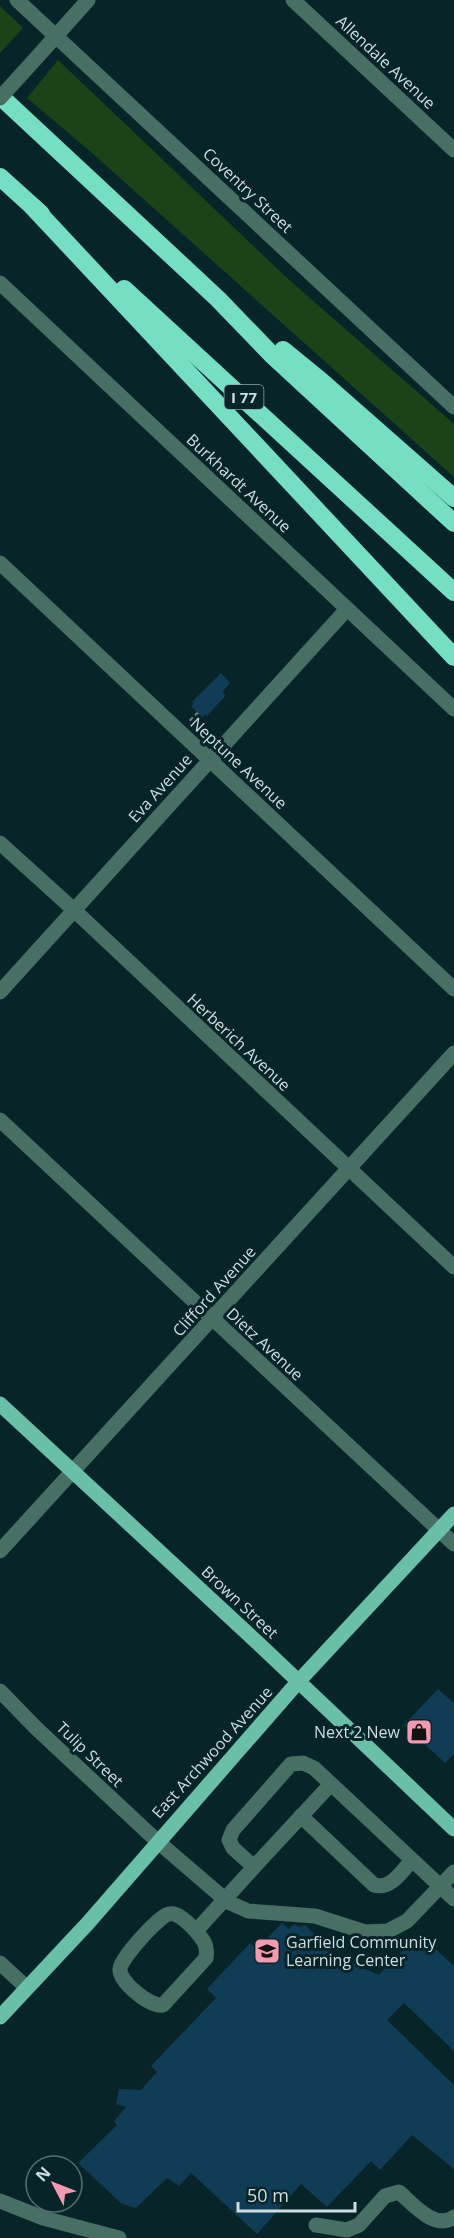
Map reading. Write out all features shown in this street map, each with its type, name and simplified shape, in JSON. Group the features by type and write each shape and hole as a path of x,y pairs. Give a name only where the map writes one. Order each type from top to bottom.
{"highway":[{"path":"0,97 218,299 273,356 454,523"},
{"name":"I 77","path":"0,177 236,390 454,592"},
{"path":"32,206 454,657"},
{"path":"218,299 321,381 454,498"}],"main road":[{"name":"Brown Street","path":"0,1404 454,1829"},
{"name":"East Archwood Avenue","path":"0,2017 87,1923 298,1682 454,1514"}],"street":[{"name":"Coventry Street","path":"17,0 454,407"},
{"path":"0,97 88,0"},
{"name":"Allendale Avenue","path":"293,0 454,150"},
{"name":"Burkhardt Avenue","path":"0,283 454,709"},
{"name":"Neptune Avenue","path":"0,564 454,989"},
{"name":"Eva Avenue","path":"0,992 347,609"},
{"name":"Herberich Avenue","path":"0,843 454,1268"},
{"name":"Clifford Avenue","path":"0,1551 454,1053"},
{"name":"Dietz Avenue","path":"0,1120 454,1544"},
{"name":"Tulip Street","path":"0,1691 51,1743 157,1841 225,1900 248,1911 315,1916 365,1932 388,1931 407,1921 454,1872"},
{"path":"254,1867 233,1848 230,1840 232,1830 291,1764 303,1763 314,1768 454,1899"},
{"path":"196,1931 331,1784"},
{"path":"302,1816 374,1885 382,1887 388,1885 412,1860"},
{"path":"169,1914 178,1915 196,1931 205,1942 206,1958 163,2005 151,2004 123,1979 120,1970 122,1960 160,1919 169,1914"},
{"path":"0,1963 26,1987"},
{"path":"316,2224 346,2230 359,2225 385,2196 399,2192 428,2216 438,2221 450,2220 454,2217"},
{"path":"0,2201 43,2218 119,2238"}],"path":[{"path":"192,719 198,713"}],"green space":[{"path":"0,6 23,28 0,53"},
{"path":"58,60 287,278 454,424 454,477 91,152 27,98"}],"building":[{"path":"221,673 230,683 223,691 225,696 207,716 205,714 202,717 191,706 194,704 192,702"},
{"path":"438,1689 454,1703 454,1754 445,1763 404,1725"},
{"path":"282,1923 289,1929 294,1924 300,1927 305,1925 336,1956 379,1975 419,1934 454,1966 454,2051 404,2003 387,2020 454,2085 454,2169 412,2135 380,2170 371,2161 327,2207 301,2184 257,2234 191,2173 179,2186 167,2178 136,2208 122,2204 84,2169 84,2157 117,2125 114,2121 126,2107 116,2104 119,2089 141,2090 157,2072 151,2066 216,1998 207,1989 250,1943 257,1949"}],"place":[{"name":"Next 2 New","path":"419,1732"},
{"name":"Garfield Community Learning Center","path":"267,1951"}]}
